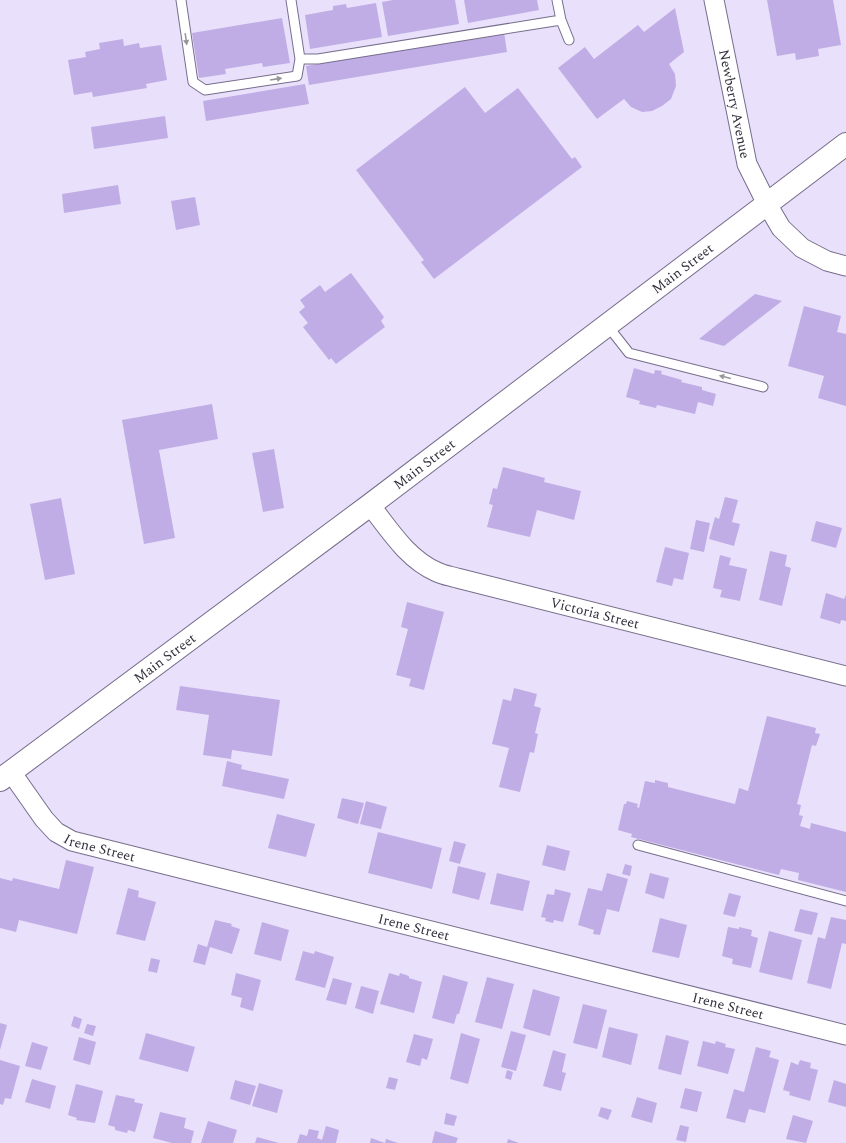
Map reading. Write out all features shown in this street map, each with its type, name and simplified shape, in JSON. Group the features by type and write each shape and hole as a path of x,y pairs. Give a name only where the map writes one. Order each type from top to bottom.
{"main road":[{"name":"Main Street","path":"5,776 370,505 846,144"}],"street":[{"name":"Newberry Avenue","path":"714,0 747,164 781,228 802,248 827,261 846,266"},
{"name":"Victoria Street","path":"370,505 407,550 422,563 437,572 846,676"},
{"name":"Irene Street","path":"5,776 56,832 72,841 846,1035"}],"lane":[{"path":"181,0 193,82 205,90 297,76 300,60 291,0"},
{"path":"557,0 569,40"},
{"path":"300,60 318,59 562,20"},
{"path":"607,325 629,353 763,387"},
{"path":"638,845 846,901"}],"building":[{"path":"393,0 455,0 459,24 388,36 382,2"},
{"path":"464,0 537,0 539,10 468,23"},
{"path":"767,0 833,0 841,45 818,49 819,56 796,60 795,53 777,56"},
{"path":"376,3 382,37 310,49 305,15 333,10 333,6 346,4 347,8"},
{"path":"675,8 684,52 669,64 675,74 676,86 671,99 652,111 642,112 631,107 624,99 597,119 558,68 585,47 594,59 638,25 644,32"},
{"path":"282,18 290,63 263,67 262,63 225,69 226,74 199,78 192,33"},
{"path":"504,32 507,52 309,85 306,66"},
{"path":"123,39 124,46 139,43 140,48 161,45 167,80 146,84 147,88 93,97 92,92 74,95 68,60 86,57 85,52 100,49 99,43"},
{"path":"305,84 309,104 206,121 203,101"},
{"path":"465,87 485,113 518,88 572,159 575,157 582,167 434,279 421,262 424,260 356,170"},
{"path":"165,116 168,138 94,149 91,127"},
{"path":"118,185 121,204 64,213 62,194"},
{"path":"195,197 200,225 176,230 171,201"},
{"path":"351,273 384,317 381,321 385,327 336,364 331,358 329,360 303,327 308,323 299,312 305,307 300,300 320,285 325,292"},
{"path":"755,294 782,301 724,346 699,339"},
{"path":"804,306 841,316 837,332 846,334 846,406 818,398 824,376 788,366"},
{"path":"634,368 654,374 655,370 662,371 661,374 682,380 681,382 702,387 702,390 716,394 713,406 698,402 695,414 657,405 656,408 639,404 640,401 626,397"},
{"path":"212,404 218,439 159,450 175,538 144,544 122,420"},
{"path":"274,449 284,508 263,512 252,453"},
{"path":"503,467 545,478 544,482 581,491 574,520 537,510 530,537 487,527 493,505 489,504 493,488 497,489"},
{"path":"725,497 738,500 732,522 740,524 734,546 709,539 715,517 719,519"},
{"path":"61,498 75,574 45,580 30,504"},
{"path":"696,520 710,523 704,552 690,549"},
{"path":"816,521 842,528 836,548 811,541"},
{"path":"665,547 689,553 683,580 674,578 672,586 656,582"},
{"path":"770,551 787,555 785,566 791,568 782,606 759,600"},
{"path":"720,555 731,558 729,565 747,569 740,601 720,597 722,590 713,588"},
{"path":"826,593 844,599 846,595 846,621 841,620 840,624 820,618"},
{"path":"407,602 444,612 424,690 409,686 411,679 396,675 408,629 401,627"},
{"path":"180,686 280,700 272,756 232,750 231,759 203,755 209,715 176,710"},
{"path":"514,688 537,694 534,706 541,708 535,733 538,734 534,753 530,752 520,792 499,787 509,748 492,744 503,699 511,701"},
{"path":"767,716 816,728 815,733 820,734 816,746 812,745 797,804 801,805 799,815 803,816 800,826 810,829 811,823 846,832 846,892 798,880 799,873 781,869 779,875 631,837 632,834 618,830 624,804 626,804 627,801 638,804 637,807 639,808 645,781 655,783 655,780 668,783 668,787 735,804 739,788 748,791"},
{"path":"227,761 242,765 241,769 289,779 284,799 222,786"},
{"path":"342,798 364,803 358,824 337,818"},
{"path":"366,801 387,807 381,829 360,824"},
{"path":"277,814 315,824 306,857 268,848"},
{"path":"378,832 442,848 432,889 368,873"},
{"path":"454,841 466,844 460,864 449,861"},
{"path":"547,845 570,851 565,871 542,865"},
{"path":"66,860 94,867 77,934 19,920 16,932 0,928 0,878 12,881 13,878 59,889"},
{"path":"625,864 632,866 630,876 622,874"},
{"path":"458,866 486,873 479,900 452,893"},
{"path":"497,873 530,881 523,911 490,904"},
{"path":"607,873 628,879 619,912 607,909 600,935 593,934 594,930 578,925 588,888 602,891"},
{"path":"650,873 669,878 664,899 645,893"},
{"path":"128,888 139,891 138,897 156,902 145,941 116,934"},
{"path":"555,889 571,893 563,922 554,920 553,923 545,921 546,918 541,917 547,894 554,895"},
{"path":"729,893 741,896 735,917 723,914"},
{"path":"800,909 818,913 812,935 794,931"},
{"path":"831,917 846,920 846,944 842,943 831,989 807,983 818,937 825,939"},
{"path":"660,918 687,925 679,958 652,952"},
{"path":"215,920 232,924 231,926 240,929 232,954 210,947 205,965 193,962 198,944 207,947"},
{"path":"262,922 289,930 281,961 254,954"},
{"path":"728,927 739,929 739,927 752,930 751,936 758,938 751,968 732,964 733,959 722,956"},
{"path":"769,931 802,940 792,980 759,972"},
{"path":"303,951 314,954 315,951 334,957 325,988 295,980"},
{"path":"151,958 160,960 157,973 148,971"},
{"path":"236,973 261,980 253,1011 240,1007 242,998 231,995"},
{"path":"389,973 399,976 400,973 409,976 409,978 422,982 414,1013 380,1004"},
{"path":"443,975 468,982 459,1014 457,1014 454,1024 432,1018"},
{"path":"487,977 514,984 502,1029 475,1022"},
{"path":"333,978 352,983 346,1005 326,1000"},
{"path":"361,986 379,991 373,1014 355,1008"},
{"path":"533,989 560,997 550,1036 523,1028"},
{"path":"583,1004 607,1010 597,1049 573,1043"},
{"path":"74,1016 82,1019 79,1029 71,1026"},
{"path":"0,1023 7,1025 0,1050"},
{"path":"87,1024 96,1026 93,1036 84,1033"},
{"path":"609,1027 638,1034 631,1065 602,1057"},
{"path":"511,1031 526,1035 516,1071 501,1067"},
{"path":"146,1033 195,1047 188,1072 139,1059"},
{"path":"461,1033 480,1039 468,1084 450,1079"},
{"path":"414,1034 433,1039 427,1060 422,1058 420,1066 406,1062"},
{"path":"666,1035 689,1041 681,1075 658,1069"},
{"path":"79,1037 96,1042 90,1065 73,1060"},
{"path":"703,1041 715,1044 716,1041 726,1044 725,1047 735,1049 728,1074 697,1066"},
{"path":"32,1042 48,1047 41,1070 25,1066"},
{"path":"756,1047 771,1051 769,1057 779,1060 765,1113 749,1109 745,1123 726,1118 734,1089 744,1092"},
{"path":"553,1050 566,1054 562,1072 566,1073 561,1091 543,1086"},
{"path":"0,1060 20,1066 11,1099 5,1098 3,1105 0,1104"},
{"path":"800,1060 811,1063 810,1068 818,1070 810,1101 789,1095 790,1092 783,1090 791,1062 798,1065"},
{"path":"507,1070 513,1072 511,1080 505,1078"},
{"path":"389,1077 398,1079 395,1090 386,1088"},
{"path":"32,1079 56,1086 50,1109 25,1102"},
{"path":"235,1080 256,1086 250,1105 230,1099"},
{"path":"834,1080 846,1084 846,1107 828,1102"},
{"path":"259,1083 283,1090 277,1113 252,1106"},
{"path":"76,1084 103,1091 95,1123 76,1120 77,1118 68,1115"},
{"path":"685,1088 702,1092 697,1112 680,1108"},
{"path":"116,1095 135,1099 134,1102 143,1104 135,1132 128,1130 127,1133 115,1130 115,1127 108,1125"},
{"path":"637,1097 657,1103 652,1123 631,1117"},
{"path":"601,1107 612,1110 608,1120 598,1116"},
{"path":"160,1112 186,1118 184,1128 194,1131 191,1143 172,1143 153,1138"},
{"path":"446,1113 457,1116 454,1126 444,1124"},
{"path":"793,1115 813,1121 806,1143 786,1139"},
{"path":"208,1121 237,1130 233,1143 201,1143"},
{"path":"680,1125 689,1127 686,1142 676,1140"},
{"path":"326,1126 339,1130 336,1143 297,1143 300,1134 307,1136 309,1129 319,1131 317,1138 322,1140"},
{"path":"435,1131 458,1138 456,1143 432,1143"},
{"path":"257,1137 279,1143 255,1143"},
{"path":"371,1138 385,1143 370,1143"},
{"path":"386,1139 398,1143 385,1143"},
{"path":"508,1139 519,1143 507,1143"}]}
